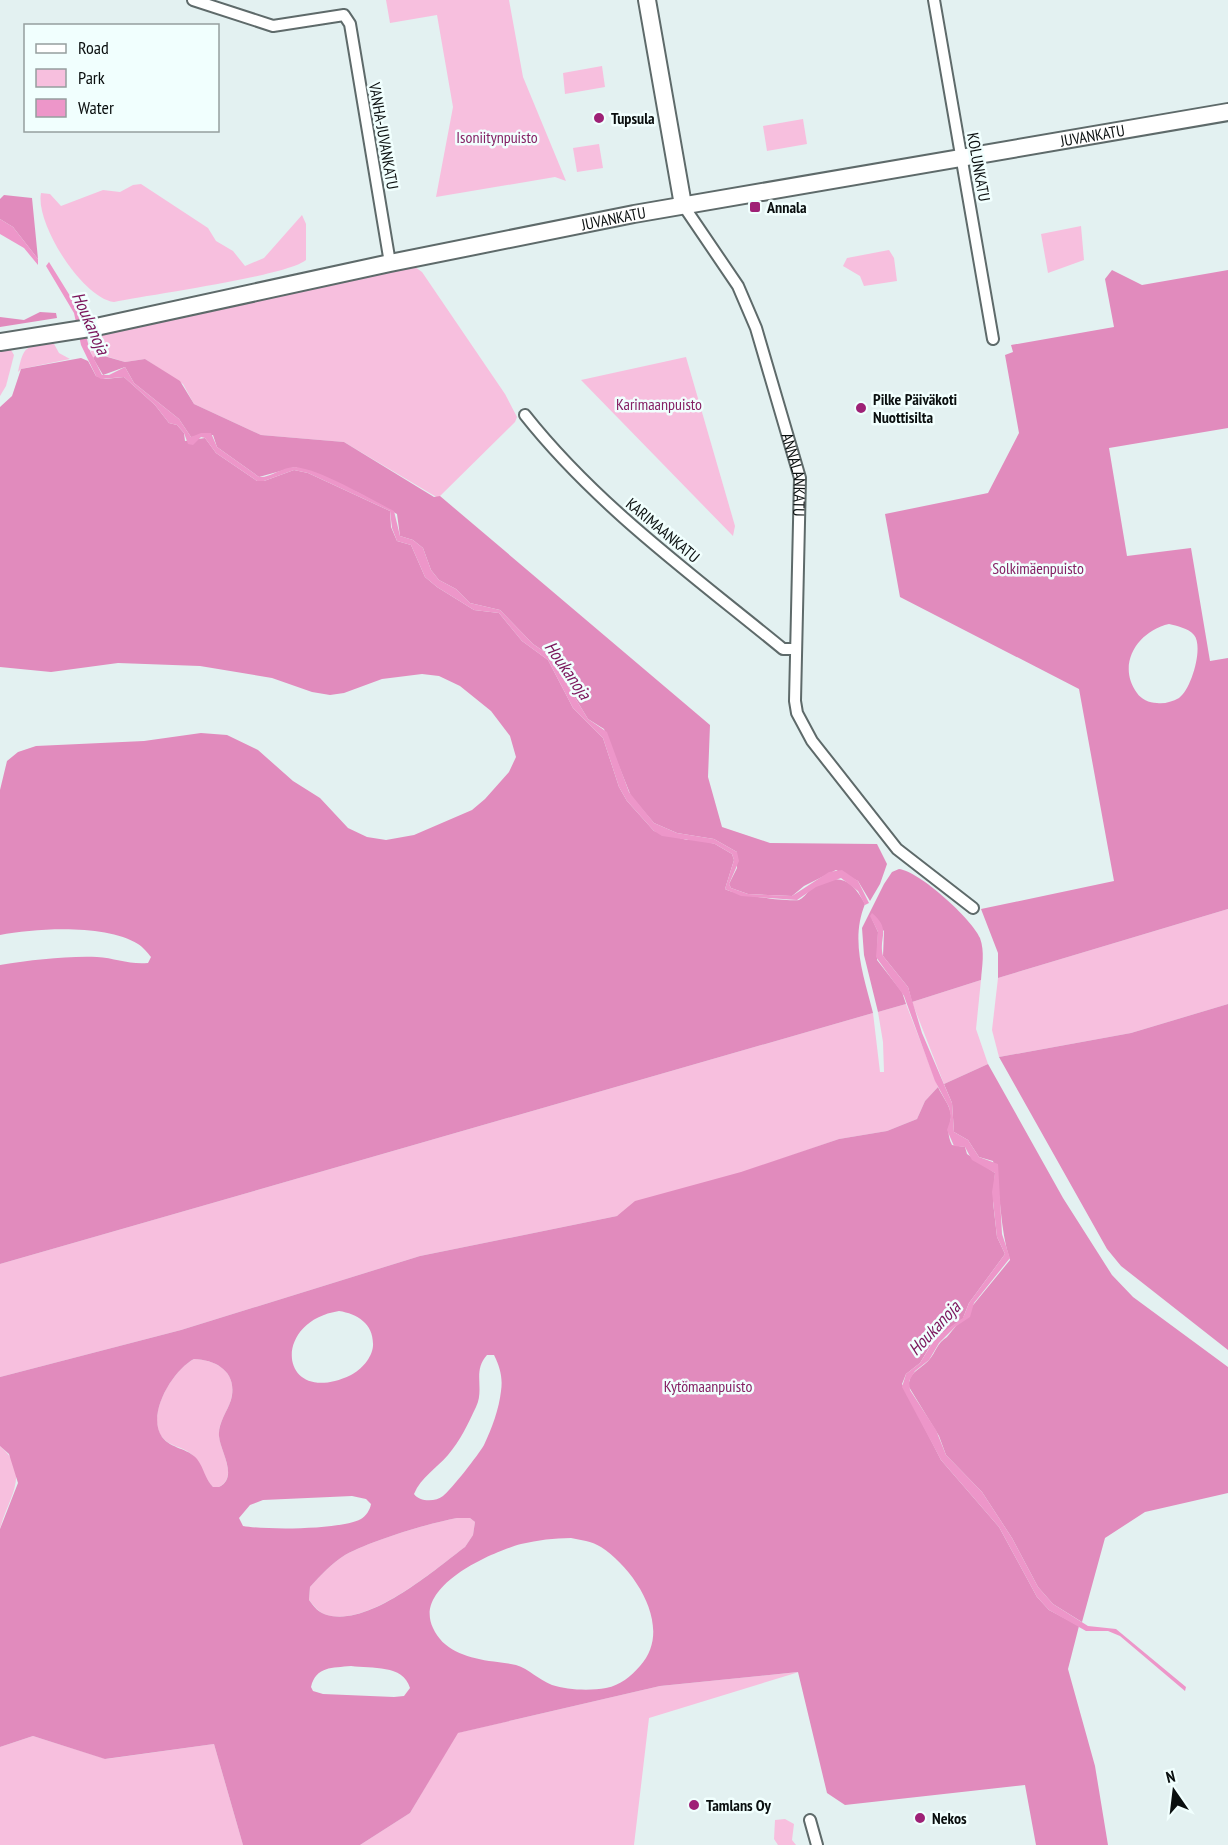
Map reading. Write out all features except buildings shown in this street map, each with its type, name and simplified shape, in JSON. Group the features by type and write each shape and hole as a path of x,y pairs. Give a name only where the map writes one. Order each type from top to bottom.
{"main road":[{"name":"ANNALANKATU","path":"647,0 683,205"},
{"name":"JUVANKATU","path":"0,342 96,327 390,263 683,205 1228,112"}],"street":[{"name":"VANHA-JUVANKATU","path":"193,0 273,26 344,15 350,24 390,263"},
{"name":"KOLUNKATU","path":"934,0 993,339"},
{"name":"ANNALANKATU","path":"683,205 738,286 756,328 800,478 796,649 797,713 812,741 897,849 973,908"},
{"name":"KARIMAANKATU","path":"525,415 557,455 629,522 783,649 796,649"},
{"path":"810,1820 817,1845"}],"green space":[{"name":"Isoniitynpuisto","path":"386,0 509,0 523,77 566,181 555,177 436,197 453,107 437,15 390,23"},
{"path":"602,66 605,87 565,94 563,73"},
{"path":"803,119 807,144 767,151 763,126"},
{"path":"599,144 603,168 577,172 573,148"},
{"path":"141,184 208,228 216,241 233,251 245,266 264,258 302,215 306,224 306,260 273,272 216,284 114,302 101,297 88,288 75,274 53,240 45,222 41,193 50,194 61,206 103,190 120,192 133,185"},
{"path":"4,195 32,198 38,259 13,227 0,219 0,199"},
{"path":"1081,226 1084,260 1048,273 1041,234"},
{"path":"889,250 894,258 897,281 864,286 860,276 843,266 847,258"},
{"path":"415,267 422,272 505,394 517,417 515,422 438,498 344,442 261,435 194,404 183,384 145,359 125,362 102,355 93,358 89,346 102,343 102,334"},
{"name":"Solkimäenpuisto","path":"1112,270 1142,285 1228,270 1228,428 1109,448 1127,556 1191,548 1210,661 1228,658 1228,909 998,978 998,953 981,909 1114,881 1079,689 900,597 885,514 988,493 1019,433 1005,355 1013,352 1011,345 1114,327 1105,279","holes":["1169,624 1186,629 1194,635 1198,649 1195,668 1188,686 1179,698 1165,703 1151,702 1143,699 1131,682 1130,660 1140,641 1158,628"]},
{"path":"40,312 56,313 57,318 0,327 0,317 24,320"},
{"path":"53,342 59,353 70,359 21,369 18,372 22,356 28,348"},
{"path":"0,349 11,350 14,355 6,386 0,396"},
{"path":"97,354 125,362 145,359 180,381 194,404 261,435 344,442 434,497 440,496 710,725 708,777 722,827 770,843 877,844 887,864 880,884 870,901 858,881 836,870 804,886 792,896 748,894 731,888 729,884 737,868 737,852 714,839 677,833 654,823 631,796 604,729 588,719 549,655 533,644 500,610 470,603 456,589 439,580 431,570 423,548 413,540 400,536 397,514 357,492 295,467 259,477 217,447 213,435 191,437 179,419 134,383 125,367 103,375 93,358"},
{"name":"Karimaanpuisto","path":"686,357 735,526 733,536 581,380"},
{"path":"81,358 88,361 96,376 105,379 124,377 155,405 169,423 177,425 184,433 185,441 205,438 216,453 257,481 264,481 294,470 308,473 390,511 391,527 397,541 411,545 425,577 474,610 499,613 522,641 548,660 573,708 603,738 619,787 627,801 654,831 687,840 696,839 715,844 732,854 734,860 725,889 750,896 799,900 809,891 827,881 834,879 848,883 865,904 859,931 859,945 873,1013 0,1264 0,965 85,957 148,963 151,957 140,945 108,933 51,929 0,935 0,790 7,761 18,752 36,746 144,741 201,733 227,735 258,750 293,781 320,798 348,828 367,837 386,840 414,835 472,810 509,772 516,757 510,736 491,711 460,686 439,676 422,674 382,679 344,693 330,695 312,692 272,678 200,666 118,663 51,672 0,667 0,407 12,396 21,369"},
{"path":"899,869 919,878 967,919 980,938 983,959 981,980 912,1002 908,987 883,956 884,931 872,919 878,932 877,960 902,992 906,1004 878,1012 864,955 862,928 884,884 892,872"},
{"path":"1228,909 1228,1004 1131,1033 999,1057 992,1030 998,978"},
{"path":"981,980 976,1029 988,1064 944,1084 912,1002"},
{"path":"906,1004 938,1087 925,1101 917,1119 887,1131 839,1139 617,1216 420,1256 181,1330 0,1377 0,1264 873,1013 880,1072 884,1072 883,1042 878,1012"},
{"path":"1228,1004 1228,1350 1121,1266 1107,1249 999,1057 1131,1033"},
{"path":"988,1064 1063,1198 1112,1275 1133,1297 1228,1367 1228,1493 1145,1512 1105,1538 1082,1622 1053,1604 1038,1587 1012,1538 982,1492 946,1455 939,1436 909,1387 910,1378 929,1360 941,1342 1010,1260 1006,1248 993,1161 979,1157 968,1140 954,1132 952,1103 944,1084"},
{"name":"Kytömaanpuisto","path":"938,1087 948,1104 951,1115 949,1132 952,1145 965,1147 967,1154 995,1173 993,1202 997,1237 1005,1254 969,1303 963,1318 932,1343 920,1363 906,1374 902,1384 941,1460 999,1527 1037,1597 1049,1610 1079,1626 1068,1669 1095,1766 1108,1845 1036,1845 1025,1785 845,1805 827,1793 798,1672 660,1686 458,1733 410,1813 360,1845 243,1845 214,1744 105,1759 33,1736 0,1747 0,1529 18,1483 9,1454 0,1446 0,1377 181,1330 420,1256 617,1216 635,1201 741,1172 839,1139 887,1131 917,1119 925,1101","holes":["339,1311 364,1321 371,1332 373,1346 368,1359 359,1370 351,1375 327,1382 309,1381 298,1373 292,1360 293,1345 301,1330 317,1318","487,1355 494,1355 502,1382 497,1412 484,1445 465,1472 443,1496 432,1500 420,1499 414,1494 417,1488 452,1450 476,1407 480,1367","194,1359 203,1360 218,1365 229,1375 232,1382 231,1400 219,1431 228,1477 219,1487 213,1487 210,1484 193,1455 166,1441 158,1427 157,1417 164,1394 178,1373","352,1496 366,1499 371,1504 365,1516 351,1523 285,1528 243,1526 239,1518 250,1505 263,1500","457,1518 470,1518 475,1522 473,1535 465,1547 418,1582 381,1605 344,1617 324,1614 309,1600 310,1587 331,1565 345,1555 385,1538","571,1538 594,1543 601,1547 627,1570 646,1601 652,1618 653,1635 650,1651 640,1666 616,1685 586,1690 552,1685 516,1665 463,1655 443,1642 433,1628 430,1613 434,1599 458,1574 491,1555 527,1543","351,1666 394,1671 406,1680 410,1688 404,1696 394,1697 323,1694 313,1691 311,1687 317,1675 326,1669"]},
{"path":"194,1359 218,1365 229,1375 232,1382 231,1400 219,1431 228,1477 219,1487 213,1487 193,1456 165,1440 158,1427 157,1417 160,1405 170,1382"},
{"path":"0,1446 10,1456 15,1466 16,1476 12,1496 0,1529"},
{"path":"457,1518 470,1518 475,1522 473,1535 465,1547 418,1582 380,1605 343,1617 324,1614 309,1600 310,1587 331,1565 345,1555 400,1533"},
{"path":"799,1672 649,1718 634,1845 360,1845 410,1813 457,1733 660,1686"},
{"path":"33,1736 106,1759 214,1744 243,1845 0,1845 0,1747"},
{"path":"785,1819 794,1824 792,1840 796,1845 778,1845 774,1839 775,1820"}],"water":[{"path":"0,219 13,227 38,259 38,265 24,248 0,234"},
{"path":"49,262 80,312 90,351 102,375 109,375 125,367 134,383 179,419 191,437 201,433 211,433 217,447 259,477 290,467 305,469 359,492 394,511 400,536 413,540 423,548 431,570 439,580 456,589 470,603 500,610 533,644 549,655 588,719 607,732 629,792 654,823 677,833 714,839 737,852 739,861 729,884 731,888 748,894 792,896 829,872 842,870 858,881 869,903 865,905 858,891 841,878 816,887 797,900 741,896 725,889 734,860 732,854 715,844 662,836 654,831 627,801 619,787 603,738 573,708 548,660 522,641 499,613 474,610 425,577 411,545 397,541 392,528 390,511 308,473 294,470 264,481 257,481 216,453 205,438 201,437 193,445 188,444 184,433 177,425 169,423 155,405 124,377 101,379 96,376 81,345 74,313 46,266"},
{"path":"872,913 883,929 883,956 908,987 922,1033 952,1103 954,1132 968,1140 979,1157 998,1164 1002,1234 1010,1258 974,1303 970,1317 955,1327 939,1343 929,1360 915,1371 909,1381 910,1390 936,1430 946,1455 982,1492 1012,1538 1038,1587 1053,1604 1088,1626 1116,1629 1186,1687 1185,1691 1120,1636 1108,1631 1086,1631 1049,1610 1037,1597 999,1527 941,1460 902,1387 906,1374 920,1363 936,1337 963,1318 969,1303 1005,1254 997,1237 992,1192 995,1173 972,1160 965,1147 954,1146 947,1130 951,1118 949,1107 935,1081 904,996 876,957 878,932 870,916"}],"place":[{"name":"Tupsula","path":"599,118"},
{"name":"Annala","path":"755,207"},
{"name":"Pilke Päiväkoti Nuottisilta","path":"861,408"},
{"name":"Tamlans Oy","path":"694,1805"},
{"name":"Nekos","path":"920,1818"}],"water label":[{"name":"Houkanoja","path":"91,323"},
{"name":"Houkanoja","path":"568,670"},
{"name":"Houkanoja","path":"934,1328"}]}
